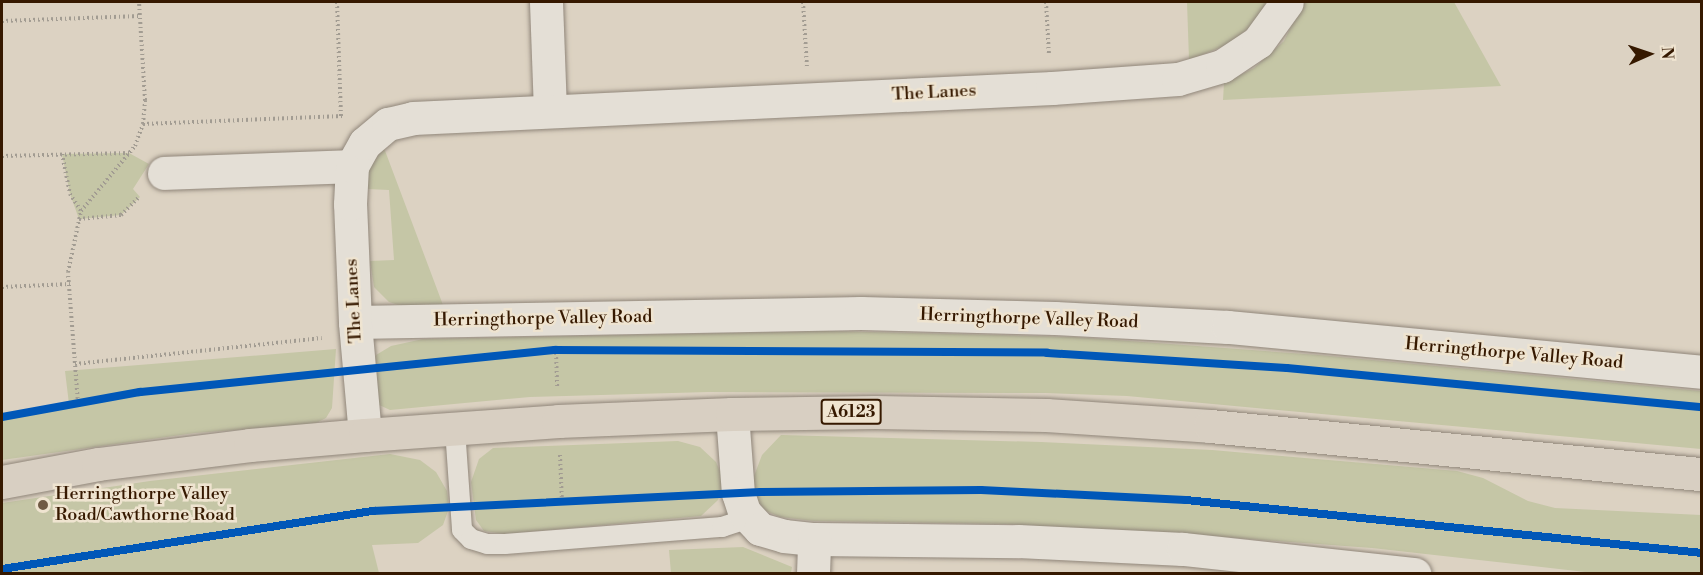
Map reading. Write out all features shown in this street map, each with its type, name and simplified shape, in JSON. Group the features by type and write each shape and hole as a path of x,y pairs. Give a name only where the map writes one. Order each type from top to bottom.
{"main road":[{"name":"A6123","path":"2,482 98,464 250,445 365,435 558,421 732,414 875,412 1046,415 1210,426 1701,474"}],"street":[{"path":"546,2 550,111"},
{"name":"The Lanes","path":"365,435 355,328 350,204 352,166 365,143 388,124 413,118 1052,88 1178,79 1222,66 1258,42 1287,2"},
{"path":"164,173 352,166"},
{"name":"Herringthorpe Valley Road","path":"355,328 861,313 1055,318 1228,327 1701,372"},
{"path":"732,414 738,493 744,512 760,530 784,536 814,539 1007,541 1183,549 1415,573"},
{"path":"813,573 814,539"}],"lane":[{"path":"455,429 462,530 471,539 487,544 722,527 749,518"}],"path":[{"path":"88,401 73,404 75,364 68,272 81,211 135,147 143,124 145,100 139,2"},
{"path":"337,2 341,117"},
{"path":"803,2 809,99"},
{"path":"1046,2 1052,88"},
{"path":"2,21 140,16"},
{"path":"143,124 341,117 376,108 388,124"},
{"path":"2,156 129,153 164,173 121,215 79,219"},
{"path":"62,154 70,194 81,211"},
{"path":"2,287 69,284"},
{"path":"75,364 355,328"},
{"path":"544,351 567,350"}],"green space":[{"path":"1187,2 1266,2 1255,23 1229,44 1189,60"},
{"path":"1303,2 1454,2 1501,86 1223,100 1224,83 1254,68 1284,41"},
{"path":"384,148 443,305 408,308 389,302 374,287 370,261 394,260 389,190 367,189 368,168"},
{"path":"129,153 149,164 133,189 140,197 121,215 79,219 70,194 62,154"},
{"path":"827,331 1075,337 1319,355 1701,391 1701,449 1127,396 1045,393 708,392 530,397 390,410 375,403 372,370 376,355 391,346 423,339"},
{"path":"336,349 332,408 326,418 314,424 195,433 2,460 2,417 69,404 65,371"},
{"path":"781,435 1041,442 1212,450 1457,471 1483,478 1528,501 1555,508 1701,515 1701,573 1594,573 1372,548 1209,536 1005,524 814,521 780,517 764,510 752,492 754,476 762,455"},
{"path":"678,441 700,447 716,462 724,481 718,500 701,516 505,534 484,531 476,520 471,482 479,459 493,448"},
{"path":"390,454 420,460 436,472 447,491 449,508 443,525 418,543 372,545 379,573 2,573 2,503 150,481"},
{"path":"743,547 792,567 791,573 671,573 669,550"}],"cycle path":[{"path":"2,417 140,392 555,350 1047,353 1287,368 1702,407"},
{"path":"2,569 373,511 761,492 981,490 1186,500 1702,553"}],"place":[{"name":"Herringthorpe Valley Road/Cawthorne Road","path":"43,505"}]}
